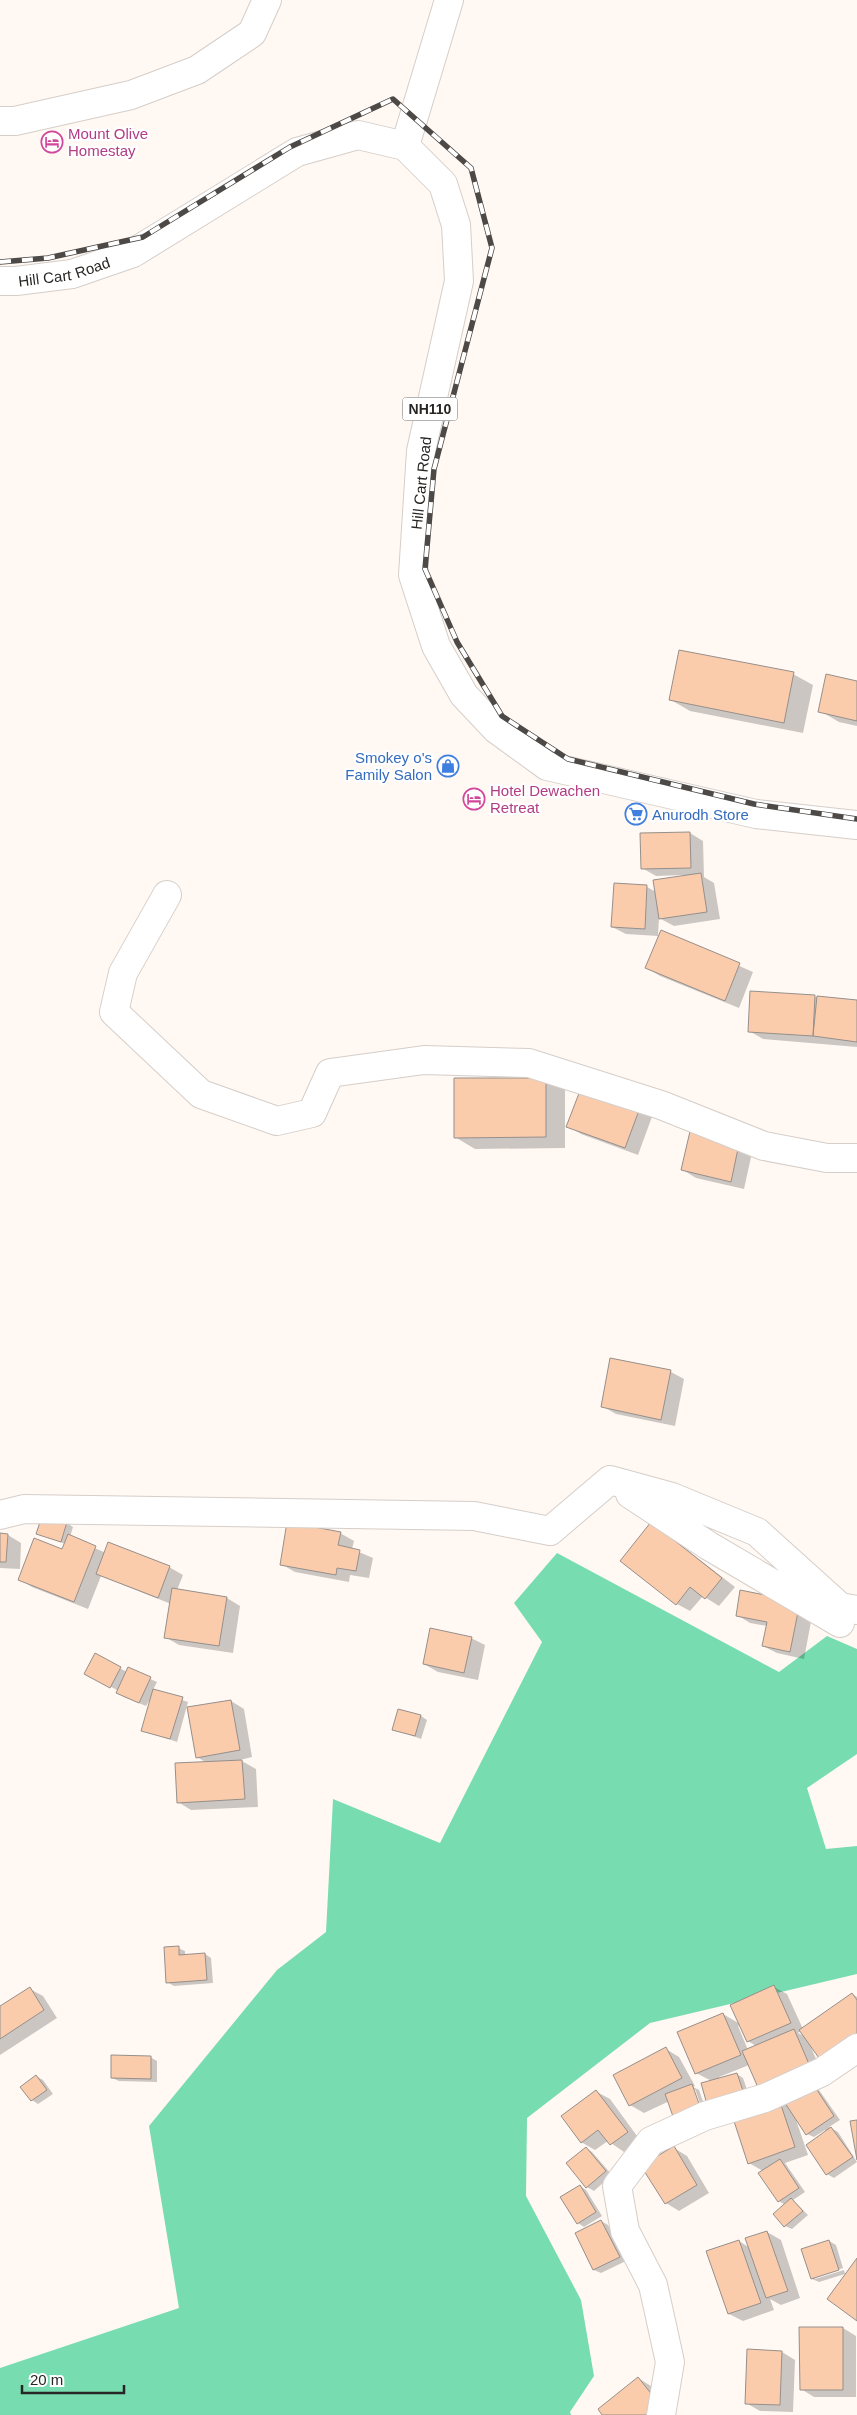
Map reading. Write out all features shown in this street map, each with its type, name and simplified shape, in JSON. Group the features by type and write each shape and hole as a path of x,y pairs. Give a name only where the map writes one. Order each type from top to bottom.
{"main road":[{"path":"0,121 15,121 131,95 198,70 252,33 268,0"},
{"path":"405,146 449,0"},
{"name":"Hill Cart Road","path":"0,281 16,281 72,274 133,252 297,152 358,135 405,146 443,184 456,225 459,281 421,451 413,575 436,646 464,695 496,729 547,766 756,814 857,825"},
{"path":"167,895 123,973 114,1012 201,1094 277,1120 312,1113 330,1074 424,1060 529,1063 662,1105 764,1146 827,1158 857,1158"},
{"path":"0,1515 24,1509 474,1516 550,1531 610,1480"},
{"path":"610,1480 672,1497 757,1532 840,1607 857,1610"},
{"path":"610,1480 710,1546 842,1624 857,1629"},
{"path":"661,2415 670,2362 653,2285 625,2231 617,2186 651,2141 705,2116 773,2094 822,2072 857,2048"}],"green space":[{"path":"557,1553 779,1672 827,1636 857,1649 857,1754 807,1788 826,1849 857,1846 857,1974 650,2023 527,2118 526,2196 581,2300 594,2376 570,2412 571,2415 0,2415 0,2368 179,2308 149,2126 277,1970 326,1932 333,1799 440,1843 542,1642 514,1603"}],"building":[{"path":"679,650 794,672 784,723 669,700"},
{"path":"826,674 857,681 857,721 818,712"},
{"path":"690,832 691,868 641,869 640,833"},
{"path":"701,873 707,912 659,919 653,880"},
{"path":"614,883 647,885 645,929 611,927"},
{"path":"661,930 740,963 725,1001 645,968"},
{"path":"750,991 815,995 813,1036 748,1032"},
{"path":"817,996 857,1000 857,1042 813,1036"},
{"path":"454,1078 546,1078 546,1137 454,1138"},
{"path":"583,1083 641,1105 625,1148 566,1127"},
{"path":"691,1127 740,1139 731,1182 681,1170"},
{"path":"610,1358 671,1370 661,1420 601,1407"},
{"path":"43,1513 67,1522 61,1542 36,1534"},
{"path":"287,1522 341,1532 338,1545 360,1550 356,1571 337,1568 336,1575 280,1565"},
{"path":"651,1522 722,1578 705,1599 690,1587 676,1605 620,1561"},
{"path":"0,1533 8,1534 6,1562 0,1562"},
{"path":"68,1534 96,1546 74,1602 18,1580 34,1538 62,1549"},
{"path":"108,1542 170,1566 158,1598 96,1574"},
{"path":"172,1588 227,1597 219,1646 164,1638"},
{"path":"740,1590 800,1602 790,1652 762,1646 767,1622 736,1616"},
{"path":"430,1628 472,1637 464,1673 423,1664"},
{"path":"95,1653 121,1667 110,1688 84,1674"},
{"path":"128,1667 151,1677 139,1703 116,1693"},
{"path":"153,1689 183,1697 170,1739 141,1731"},
{"path":"231,1700 240,1750 196,1758 187,1707"},
{"path":"398,1709 421,1715 415,1736 392,1730"},
{"path":"242,1760 245,1799 177,1803 175,1763"},
{"path":"179,1946 179,1955 205,1953 207,1980 166,1983 164,1947"},
{"path":"774,1985 791,2023 747,2042 730,2005"},
{"path":"30,1987 44,2010 0,2039 0,2006"},
{"path":"852,1993 857,2000 857,2041 824,2065 799,2030"},
{"path":"723,2013 741,2055 695,2074 677,2032"},
{"path":"794,2029 812,2071 760,2092 742,2051"},
{"path":"666,2047 682,2078 629,2106 613,2075"},
{"path":"111,2055 151,2056 151,2079 111,2078"},
{"path":"737,2073 745,2097 708,2108 701,2083"},
{"path":"36,2075 47,2090 31,2101 20,2087"},
{"path":"692,2084 702,2112 675,2122 665,2094"},
{"path":"813,2084 834,2116 806,2135 785,2103"},
{"path":"596,2090 628,2132 610,2145 598,2130 581,2143 561,2116"},
{"path":"778,2096 795,2147 748,2164 731,2112"},
{"path":"857,2120 857,2160 850,2121"},
{"path":"831,2127 853,2157 826,2175 806,2145"},
{"path":"674,2146 697,2185 665,2204 641,2166"},
{"path":"586,2147 606,2171 586,2188 566,2163"},
{"path":"780,2159 799,2188 778,2202 758,2173"},
{"path":"580,2185 596,2212 577,2224 560,2197"},
{"path":"791,2198 803,2211 784,2227 773,2214"},
{"path":"601,2220 620,2257 593,2270 575,2233"},
{"path":"767,2231 788,2291 766,2298 745,2238"},
{"path":"739,2240 761,2303 728,2314 706,2251"},
{"path":"829,2240 839,2270 811,2279 801,2249"},
{"path":"857,2258 857,2321 827,2299"},
{"path":"799,2327 843,2327 843,2390 800,2390"},
{"path":"747,2349 782,2351 780,2405 745,2404"},
{"path":"638,2377 660,2405 648,2415 602,2415 598,2409"}],"railway":[{"path":"0,262 48,258 143,237 290,147 393,99 471,168 492,248 434,469 425,569 457,642 502,716 568,759 754,804 857,819"}],"place":[{"name":"Mount Olive Homestay","path":"52,142"},
{"name":"Smokey o's Family Salon","path":"448,766"},
{"name":"Hotel Dewachen Retreat","path":"474,799"},
{"name":"Anurodh Store","path":"636,814"}]}
